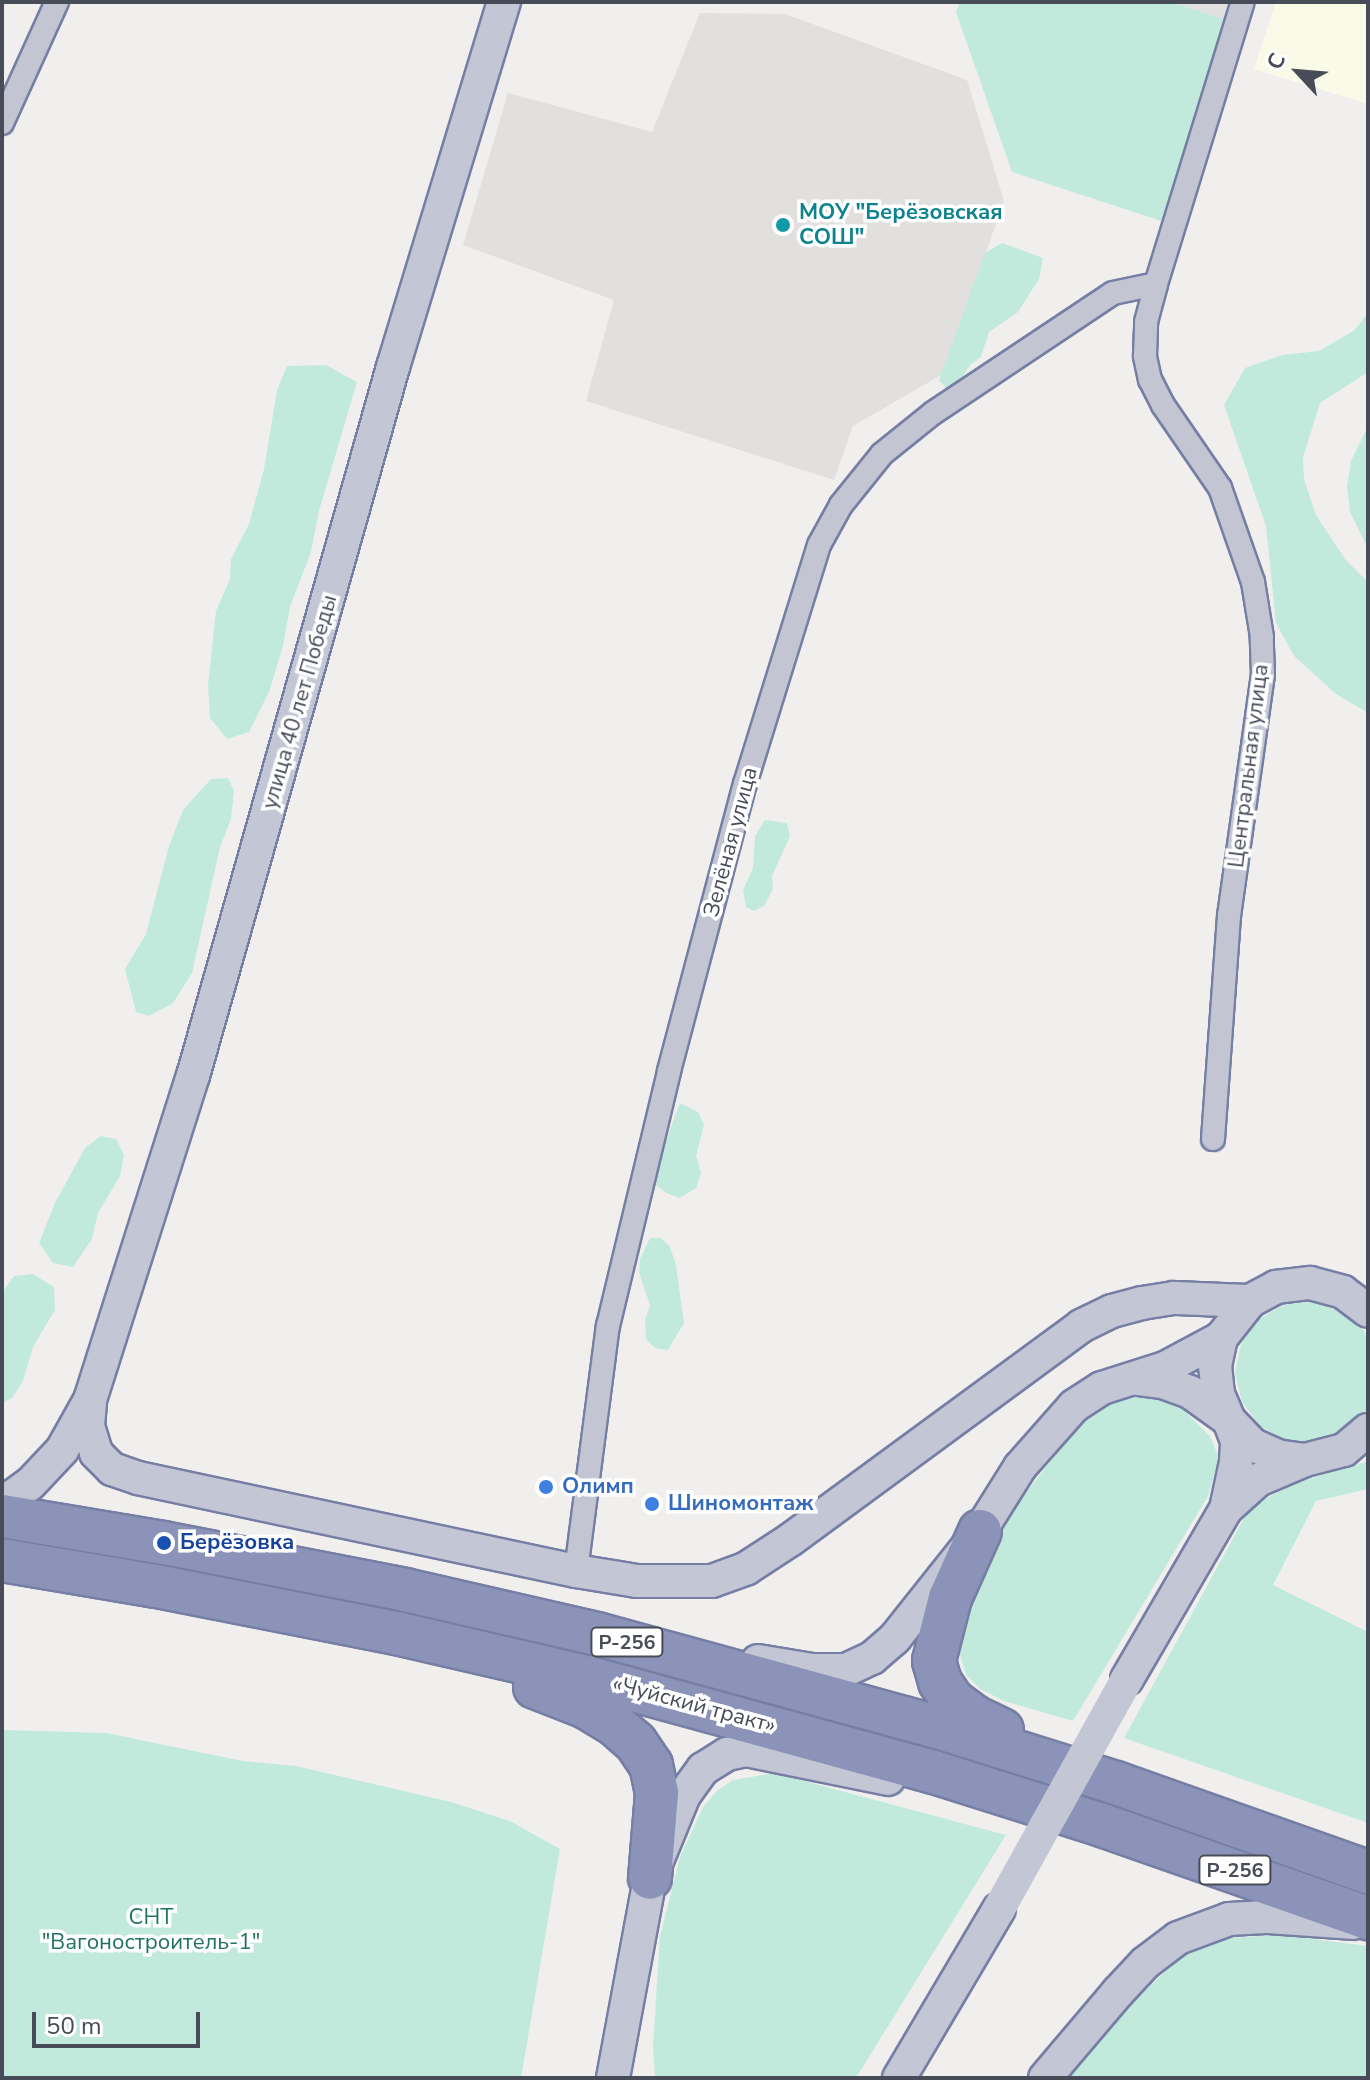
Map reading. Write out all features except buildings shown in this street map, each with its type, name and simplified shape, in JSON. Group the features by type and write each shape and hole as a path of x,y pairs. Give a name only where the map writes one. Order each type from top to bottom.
{"highway":[{"name":"«Чуйский тракт»","path":"2,1516 360,1581 597,1634 812,1690 1116,1783 1368,1872"},
{"path":"980,1531 938,1633 934,1661 940,1682 953,1701 975,1717 1116,1783"},
{"name":"«Чуйский тракт»","path":"2,1560 156,1586 396,1633 586,1677 800,1733 1102,1825 1368,1921"},
{"path":"396,1633 586,1707 613,1723 636,1743 655,1775 657,1793 650,1878"}],"street":[{"path":"2,123 57,2"},
{"name":"улица 40 лет Победы","path":"90,1400 193,1076 393,367 504,2"},
{"name":"Центральная улица","path":"1213,1139 1229,916 1263,654 1253,582 1220,488 1150,380 1145,356 1146,322 1156,284 1243,2"},
{"name":"Зелёная улица","path":"576,1571 608,1326 669,1071 745,784 819,545 841,505 882,454 933,413 1113,293 1156,284"},
{"path":"1226,1509 1237,1441 1218,1394 1215,1366 1221,1338 1229,1323 1250,1301 1276,1287 1310,1283 1360,1300"},
{"path":"90,1400 88,1426 96,1453 112,1469 138,1478 576,1571 677,1584 712,1581 747,1568 790,1540 1081,1326 1112,1311 1174,1298 1250,1301"},
{"path":"597,1634 812,1670 846,1670 872,1658 895,1638 980,1531 1020,1467 1074,1406 1102,1388 1137,1379 1196,1354 1221,1338"},
{"path":"1137,1379 1162,1382 1190,1392 1229,1420 1253,1445 1278,1456 1305,1460 1325,1458 1366,1435"},
{"path":"2,1504 30,1484 62,1450 90,1400"},
{"path":"899,2078 999,1909 1226,1509 1258,1480 1305,1460"},
{"path":"613,2078 650,1878 692,1781 713,1761 746,1750 1102,1825"},
{"path":"1045,2078 1145,1963 1178,1938 1229,1919 1266,1917 1368,1921"},
{"path":"632,2078 635,1959"}],"shaded area":[{"path":"1171,2 1232,2 1227,20"},
{"path":"1276,2 1368,2 1368,104 1254,69"},
{"path":"700,13 785,14 967,80 1004,201 943,374 853,426 834,480 586,401 614,300 463,245 508,93 652,132"}],"green space":[{"path":"960,2 1171,2 1227,20 1164,222 1012,172 956,12"},
{"path":"1002,243 1043,258 1039,279 1018,312 989,332 981,357 970,365 956,387 948,390 939,380 985,253"},
{"path":"1368,312 1368,372 1320,403 1303,457 1304,479 1316,515 1345,559 1368,582 1368,713 1336,694 1294,656 1276,623 1266,526 1224,405 1245,368 1282,355 1319,351 1355,330"},
{"path":"326,365 357,382 319,511 311,552 290,607 283,646 269,692 249,732 227,739 210,718 208,685 216,611 230,579 231,559 249,524 264,469 277,390 287,366"},
{"path":"1368,426 1368,549 1350,512 1347,486 1351,461"},
{"path":"228,778 234,791 231,819 220,847 192,973 173,1003 149,1016 136,1012 125,969 146,934 169,846 183,810 211,779"},
{"path":"765,820 787,823 790,836 772,876 773,889 764,906 754,911 746,907 743,890 753,868 755,836"},
{"path":"680,1103 698,1112 704,1125 696,1156 701,1173 696,1188 680,1198 666,1193 655,1184 657,1164"},
{"path":"101,1136 116,1139 124,1155 120,1176 98,1213 92,1239 73,1267 53,1263 39,1243 55,1203 85,1148"},
{"path":"650,1238 661,1238 670,1247 676,1265 684,1323 668,1350 655,1348 646,1339 645,1320 650,1305 639,1273 640,1259"},
{"path":"33,1274 54,1287 55,1310 33,1347 23,1381 12,1398 2,1403 2,1293 14,1276"},
{"path":"1313,1301 1341,1310 1363,1329 1368,1340 1368,1405 1365,1413 1343,1433 1315,1443 1285,1440 1260,1426 1242,1402 1235,1373 1241,1344 1258,1320 1283,1305"},
{"path":"1135,1397 1159,1399 1181,1408 1210,1436 1219,1458 1208,1496 1073,1721 1004,1701 980,1689 966,1675 958,1648 985,1562 1017,1504 1072,1434 1093,1413 1111,1403"},
{"path":"1368,1461 1368,1489 1316,1501 1273,1585 1368,1632 1368,1823 1124,1738 1249,1509 1289,1485"},
{"name":"СНТ \"Вагоностроитель-1\"","path":"2,1730 106,1733 243,1761 296,1766 451,1802 510,1821 560,1849 521,2078 2,2078"},
{"path":"774,1773 1006,1835 856,2078 655,2078 653,2046 660,1937 680,1857 703,1807 718,1790 733,1780"},
{"path":"1281,1935 1368,1946 1368,2078 1062,2078 1131,2003 1184,1955 1226,1938"}],"place":[{"name":"МОУ \"Берёзовская СОШ\"","path":"783,225"},
{"name":"Олимп","path":"546,1487"},
{"name":"Шиномонтаж","path":"652,1504"},
{"name":"Берёзовка","path":"164,1543"}]}
